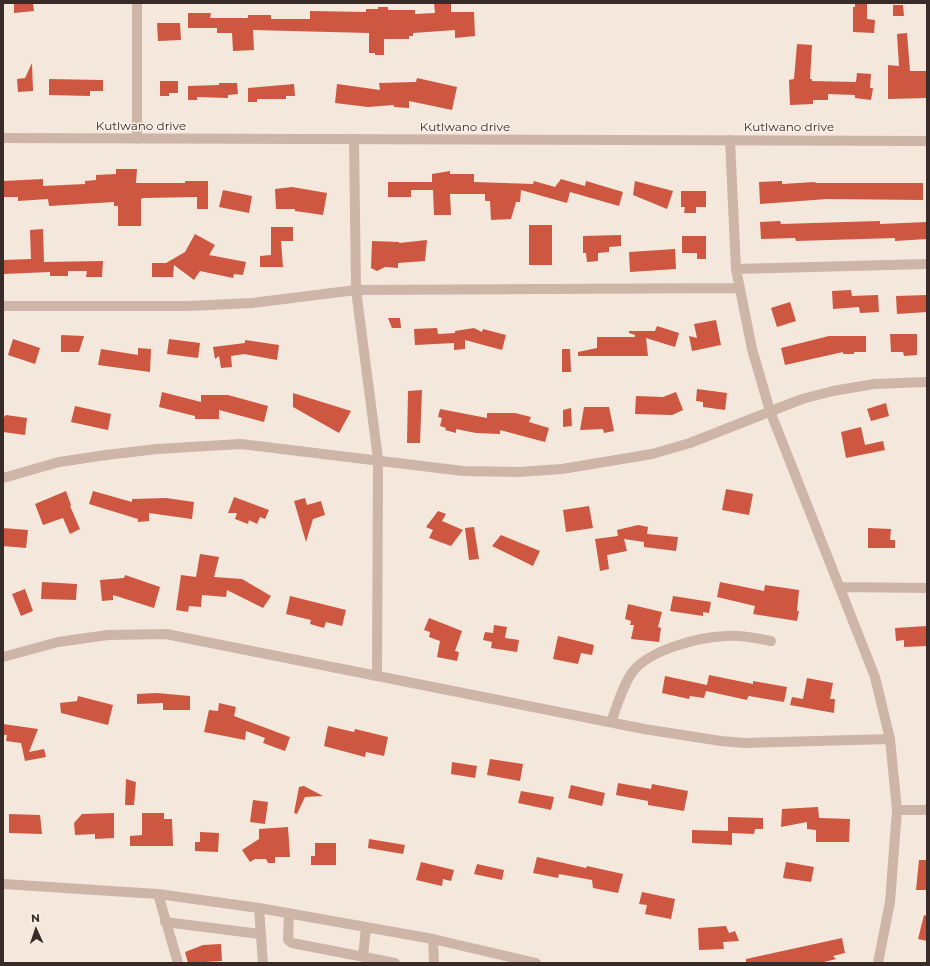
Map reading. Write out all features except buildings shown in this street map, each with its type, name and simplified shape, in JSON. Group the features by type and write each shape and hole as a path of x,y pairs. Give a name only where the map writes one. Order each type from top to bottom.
{"street":[{"path":"137,3 137,139"},
{"name":"Kutlwano drive","path":"3,138 927,141"},
{"path":"354,139 356,290 378,459 377,675"},
{"path":"730,140 736,269 752,349 770,411 841,587 875,677 890,739 897,810 890,902 878,963"},
{"path":"736,269 927,264"},
{"path":"3,306 188,306 252,303 356,290 739,288"},
{"path":"3,478 59,462 106,455 241,444 470,471 519,472 562,469 652,454 690,443 802,399 854,386 927,382"},
{"path":"841,587 927,588"},
{"path":"3,658 58,642 108,634 166,634 610,722 721,741 744,743 890,739"},
{"path":"610,722 632,674 640,664 657,654 707,638 726,636 771,641"},
{"path":"897,810 927,810"},
{"path":"3,884 158,894 259,908 433,939 536,963"},
{"path":"158,894 178,963"},
{"path":"259,908 263,963"},
{"path":"289,913 288,940 292,943 395,963"},
{"path":"165,922 260,934"},
{"path":"363,957 366,927"},
{"path":"433,939 434,963"}]}
